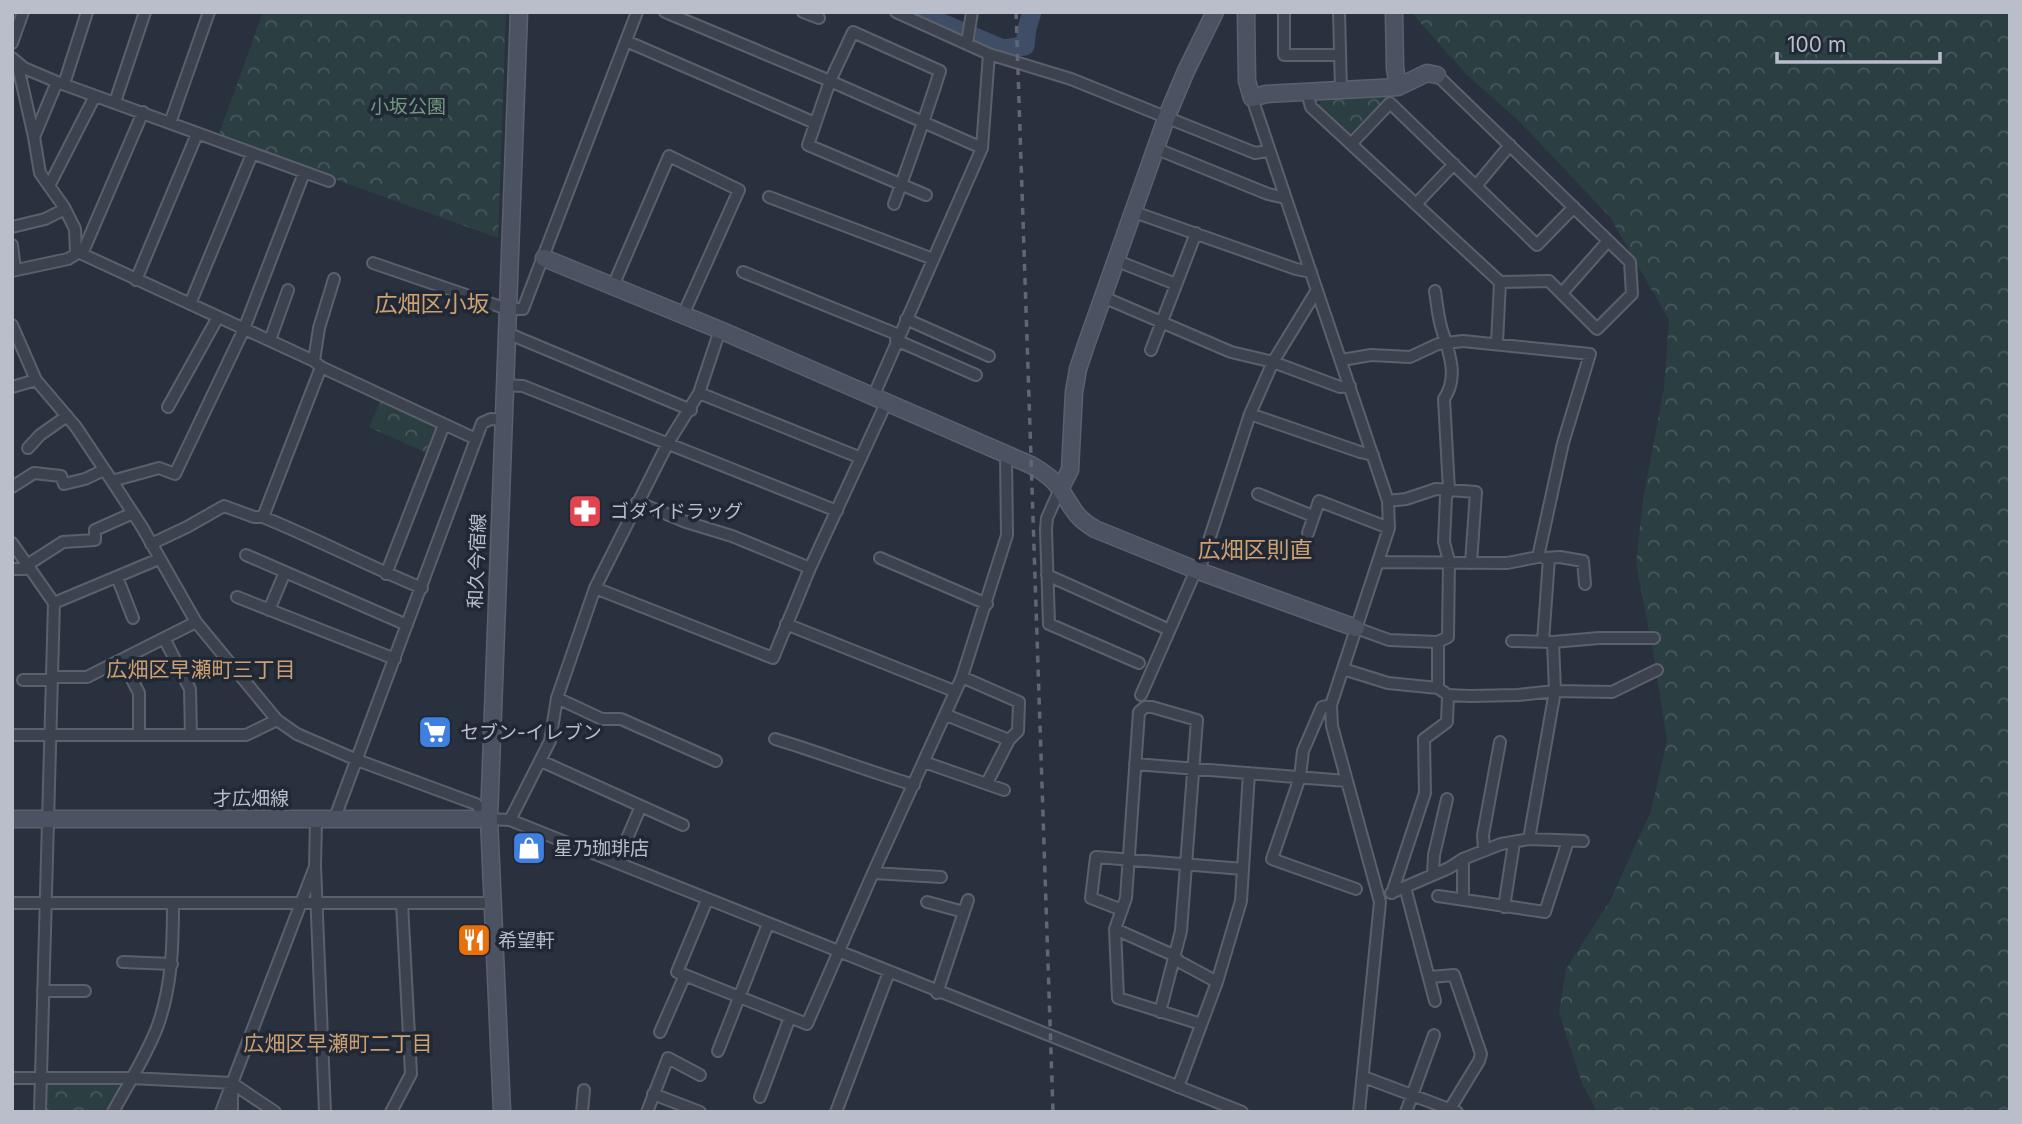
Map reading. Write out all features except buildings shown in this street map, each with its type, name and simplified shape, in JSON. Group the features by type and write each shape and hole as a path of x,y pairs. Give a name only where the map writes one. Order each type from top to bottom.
{"street":[{"path":"12,43 23,12"},
{"path":"34,136 61,83 87,12"},
{"path":"115,102 145,12"},
{"path":"170,122 209,12"},
{"name":"和久今宿線","path":"502,1112 489,818 519,12"},
{"path":"373,263 507,309 523,309 637,12"},
{"path":"665,12 982,148"},
{"path":"803,12 819,18"},
{"path":"897,12 989,54 1070,79 1255,153 1268,151"},
{"path":"921,24 926,12"},
{"path":"967,43 972,12"},
{"path":"1139,663 1049,624 1047,518 1070,470 1078,369 1167,117 1215,12"},
{"path":"1246,12 1247,81 1268,151 1388,500 1389,528 1331,705 1332,726 1380,902 1359,1112"},
{"path":"1284,12 1284,55 1339,55"},
{"path":"1339,12 1341,91"},
{"path":"1394,12 1398,87"},
{"path":"894,204 901,184 924,122 940,71 853,32 830,81 807,145 901,184 926,195"},
{"path":"626,41 815,122"},
{"path":"595,588 774,658 810,568 861,458 898,337 982,148 989,54"},
{"path":"15,60 24,68 61,83 329,181"},
{"path":"15,60 34,136 40,173 65,209 75,229 79,254"},
{"path":"1252,98 1266,94 1398,87 1427,72 1437,75 1630,262 1632,294 1597,329 1549,281 1500,282 1311,107 1307,92"},
{"path":"49,186 95,96"},
{"path":"1351,144 1390,103 1537,245 1574,207"},
{"path":"12,245 14,270 68,259 79,254 143,112"},
{"path":"136,280 197,134"},
{"path":"1476,186 1510,145"},
{"path":"1157,149 1268,194 1285,198"},
{"path":"190,304 252,154"},
{"path":"613,286 669,156 739,190 683,315"},
{"path":"1416,204 1454,164"},
{"path":"111,481 159,468 175,474 244,329 304,173"},
{"path":"769,197 933,259"},
{"path":"12,227 45,219 65,209"},
{"path":"1134,212 1296,270 1311,272"},
{"path":"1151,350 1196,233"},
{"path":"1562,293 1608,240"},
{"path":"79,254 270,340 476,439"},
{"path":"544,258 720,330 1041,471 1060,489 1069,508 1088,524 1198,571 1389,640 1438,642 1448,637 1449,561 1444,542 1446,497 1449,490 1444,399 1451,388 1451,356 1442,330 1434,291"},
{"path":"1117,261 1175,284"},
{"path":"743,272 898,337 976,375"},
{"path":"263,517 317,364 319,328 334,279"},
{"path":"1497,343 1500,282"},
{"path":"270,340 288,290"},
{"path":"1142,695 1198,571 1250,414 1273,362 1317,290"},
{"path":"1103,297 1162,320 1231,352 1273,362 1340,387 1349,386"},
{"path":"168,407 218,317"},
{"path":"906,319 989,356"},
{"path":"12,325 36,380 67,416 133,513 196,622 277,720 297,734 357,760 476,804 489,818 510,820 937,993 1242,1112"},
{"path":"510,820 550,741 557,698 595,588 668,443 691,410 720,330"},
{"path":"507,333 691,410"},
{"path":"1342,360 1371,355 1410,357 1448,342 1478,341 1590,354 1563,443 1544,558 1548,642 1555,691 1529,839"},
{"path":"12,387 36,380"},
{"path":"505,385 523,386 836,511"},
{"path":"699,393 861,458"},
{"path":"1250,414 1373,455"},
{"path":"28,448 40,435 67,416"},
{"path":"334,820 482,422 491,419 503,420"},
{"path":"386,574 444,425"},
{"path":"707,900 677,972 807,1024 962,677 1007,535 1006,455"},
{"path":"12,487 34,472 61,476 64,484 85,479 104,470"},
{"path":"1388,500 1406,499 1436,489 1476,492 1471,563"},
{"path":"1258,494 1314,516"},
{"path":"1308,533 1319,501 1389,528"},
{"path":"637,502 810,568"},
{"path":"151,544 224,506 254,517 263,517 422,588"},
{"path":"12,569 28,567 64,542 95,540 95,530 133,513"},
{"path":"12,543 54,603 40,1112"},
{"path":"246,555 407,625"},
{"path":"1379,562 1507,563 1560,557 1583,561 1585,584"},
{"path":"880,558 987,604"},
{"path":"54,603 159,559"},
{"path":"269,610 285,572"},
{"path":"1047,575 1163,627"},
{"path":"117,577 133,618"},
{"path":"237,597 395,659"},
{"path":"23,680 87,677 196,622"},
{"path":"786,624 954,691"},
{"path":"1512,641 1654,638"},
{"path":"164,640 190,689 191,735"},
{"path":"1392,892 1425,793 1424,739 1446,724 1438,642"},
{"path":"122,660 139,694 139,735"},
{"path":"1343,669 1388,683 1443,692 1518,695 1555,691 1612,692 1657,670"},
{"path":"962,677 1019,702 1018,731 1009,740 988,783"},
{"path":"557,698 602,719 621,719 716,761"},
{"path":"1331,705 1322,706 1303,751 1300,777 1272,859 1356,889"},
{"path":"1160,1012 1181,931 1197,720 1152,707 1139,712 1126,898 1115,929 1118,998 1160,1012 1201,1024"},
{"path":"946,715 1009,740"},
{"path":"12,735 246,735 277,720"},
{"path":"775,739 914,785"},
{"path":"1484,849 1483,835 1500,742"},
{"path":"541,761 683,825"},
{"path":"924,762 1004,790"},
{"path":"1135,764 1346,781"},
{"path":"1178,1087 1217,982 1241,901 1249,773"},
{"path":"1433,874 1434,855 1447,799"},
{"path":"625,843 641,806"},
{"path":"1422,807 1444,812"},
{"name":"才広畑線","path":"12,819 489,818"},
{"path":"316,820 325,1112"},
{"path":"1380,902 1392,892 1449,868 1484,849 1529,839 1583,841"},
{"path":"1438,896 1545,912 1568,841"},
{"path":"1504,907 1514,843"},
{"path":"1122,910 1091,898 1096,857 1243,869"},
{"path":"1463,859 1463,900"},
{"path":"221,1112 316,866"},
{"path":"873,873 941,877"},
{"path":"1405,887 1435,1001"},
{"path":"937,993 968,900"},
{"path":"927,902 964,912"},
{"path":"12,903 491,903"},
{"path":"113,1112 157,1028 168,990 172,964 173,903"},
{"path":"391,1112 411,1074 402,903"},
{"path":"718,1051 768,924"},
{"path":"1115,929 1173,955 1180,962 1217,982"},
{"path":"123,962 172,964"},
{"path":"836,1112 889,972"},
{"path":"660,1032 685,975"},
{"path":"1364,1077 1451,1111 1481,1054 1454,975 1430,977"},
{"path":"43,991 85,991"},
{"path":"760,1097 790,1017"},
{"path":"1406,1112 1434,1035"},
{"path":"647,1112 668,1058 700,1075"},
{"path":"12,1078 131,1078 232,1083 275,1112"},
{"path":"232,1083 232,1112"},
{"path":"582,1112 584,1090"},
{"path":"653,1094 700,1112"}],"green space":[{"name":"小坂公園","path":"263,12 506,12 498,238 218,137"},
{"path":"1411,12 2010,12 2010,1112 1597,1112 1582,1083 1559,1013 1566,969 1611,899 1651,811 1667,741 1636,563 1643,500 1664,388 1669,320 1610,217 1518,120 1466,74"},
{"path":"1388,94 1391,97 1355,135 1347,134 1319,105 1322,97"},
{"path":"380,402 438,427 427,453 369,427"},
{"path":"50,1083 117,1083 119,1089 108,1112 46,1112 46,1086"}],"waterway":[{"path":"916,12 1003,49 1025,46 1032,12"}],"railway":[{"path":"1016,12 1053,1112"}],"place":[{"name":"ゴダイドラッグ","path":"585,511"},
{"name":"セブン-イレブン","path":"435,732"},
{"name":"星乃珈琲店","path":"529,848"},
{"name":"希望軒","path":"474,940"}],"district":[{"name":"広畑区小坂","path":"432,304"},
{"name":"広畑区則直","path":"1255,550"},
{"name":"広畑区早瀬町三丁目","path":"201,669"},
{"name":"広畑区早瀬町二丁目","path":"338,1043"}]}
